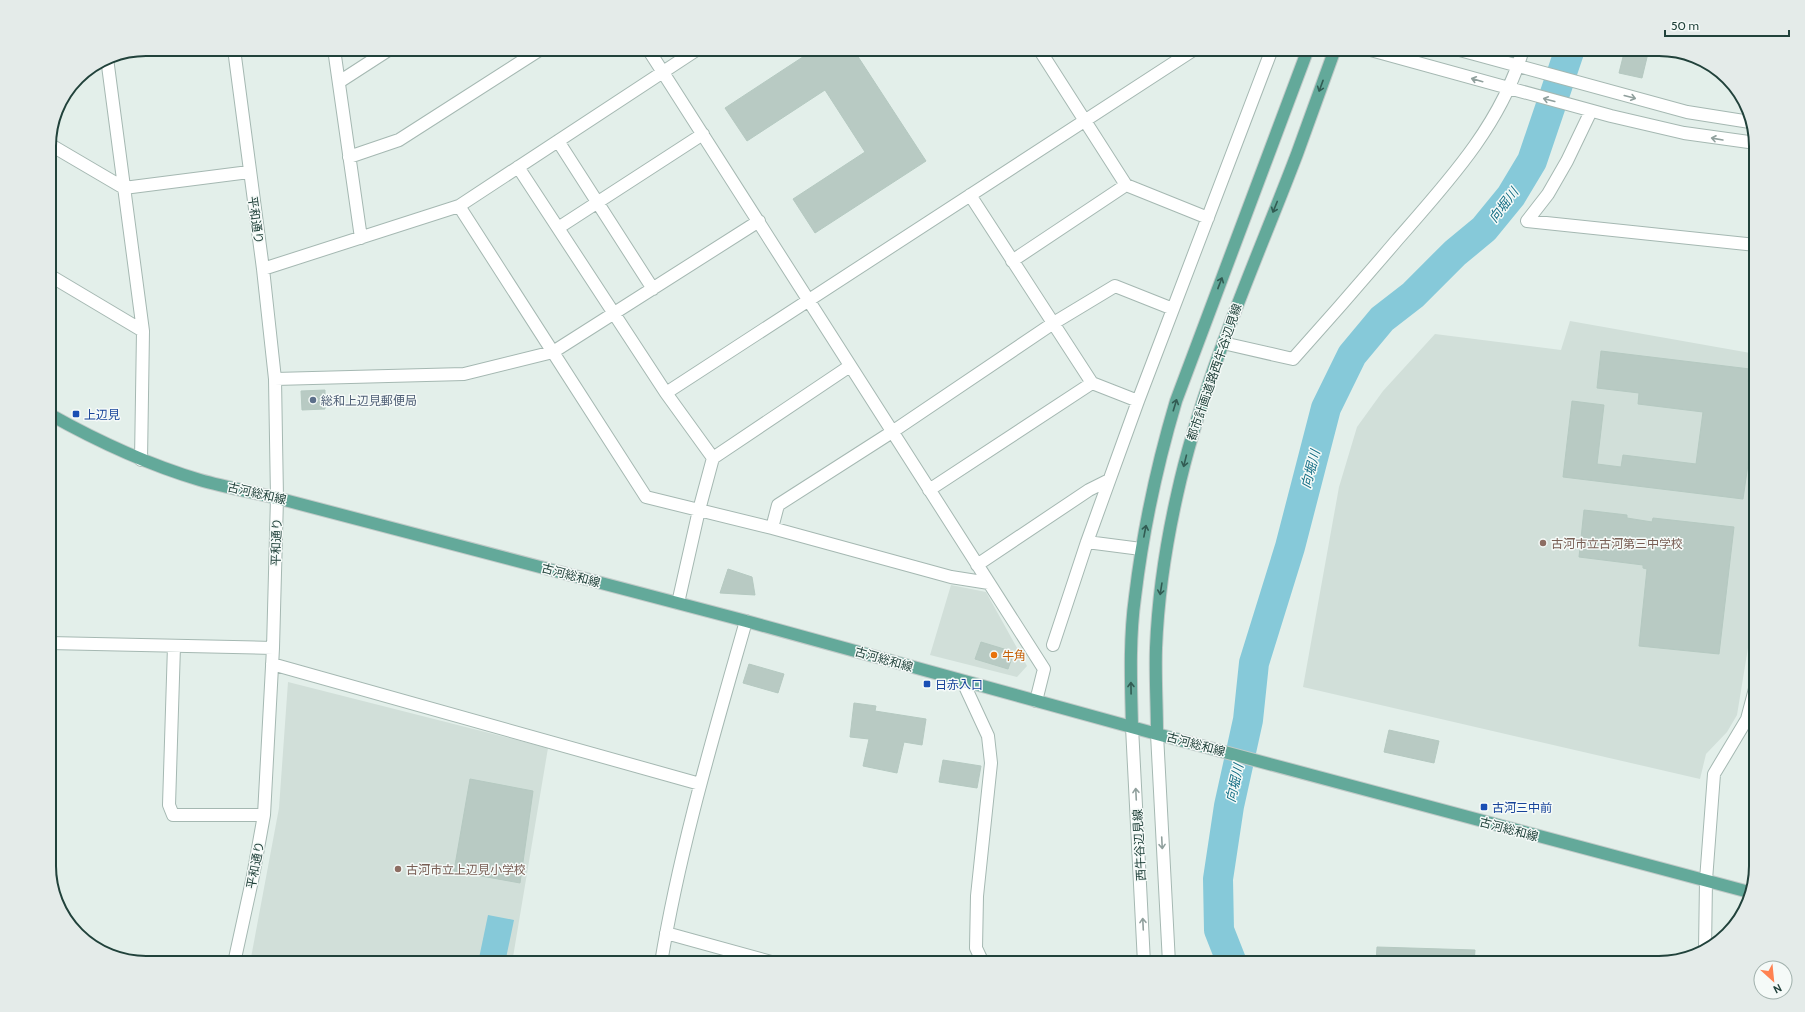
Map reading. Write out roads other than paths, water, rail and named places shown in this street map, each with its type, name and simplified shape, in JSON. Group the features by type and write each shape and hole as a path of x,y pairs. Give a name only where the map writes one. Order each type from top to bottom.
{"main road":[{"name":"都市計画道路西牛谷辺見線","path":"1132,727 1131,646 1134,598 1141,549 1152,491 1176,401 1305,56"},
{"name":"都市計画道路西牛谷辺見線","path":"1157,734 1156,648 1160,598 1176,496 1191,437 1200,406 1244,286 1297,153 1332,56"},
{"name":"古河総和線","path":"56,419 141,460 200,480 277,498 746,621 963,682 1745,891"}],"street":[{"name":"平和通り","path":"235,56 263,269 275,379 277,498 273,648 264,816 236,956"},
{"path":"335,56 361,238"},
{"path":"339,82 379,56"},
{"path":"349,156 399,140 530,56"},
{"path":"653,56 1044,669 1036,701"},
{"path":"263,269 459,206 687,56"},
{"path":"1043,56 1126,185 1208,218"},
{"path":"666,393 1184,56"},
{"path":"1053,645 1087,542 1138,401 1269,56"},
{"path":"1392,56 1587,110 1684,133 1749,142"},
{"path":"1481,56 1687,112 1745,121"},
{"path":"1223,343 1293,359 1457,170 1512,90 1521,67 1522,56"},
{"path":"108,64 143,331 141,460"},
{"path":"1587,110 1567,161 1548,194 1527,221 1749,244"},
{"path":"558,228 703,134"},
{"path":"558,141 653,289"},
{"path":"56,148 124,188 249,172"},
{"path":"518,167 666,393 713,458"},
{"path":"1012,261 1126,185"},
{"path":"970,195 1052,324 1092,383 1138,401"},
{"path":"459,206 646,497 772,528 952,577 989,583"},
{"path":"275,379 464,374 553,352 759,221"},
{"path":"56,279 143,331"},
{"path":"772,528 778,505 892,432 1052,324 1115,286 1173,309"},
{"path":"678,603 699,510 713,458 850,366"},
{"path":"929,490 1092,383"},
{"path":"977,565 1090,490 1109,480"},
{"path":"1087,542 1141,549"},
{"path":"662,956 700,784 746,621"},
{"path":"56,643 273,648"},
{"path":"174,646 169,806 173,815 264,816"},
{"path":"272,664 700,784"},
{"path":"963,682 988,736 991,763 977,896 976,948 980,956"},
{"path":"1705,943 1706,880 1714,774 1747,719 1749,711"},
{"name":"西牛谷辺見線","path":"1132,727 1144,956"},
{"name":"西牛谷辺見線","path":"1157,734 1169,956"},
{"path":"666,933 750,956"}],"water":[{"path":"488,915 514,920 506,956 479,956"}],"waterway":[{"name":"向堀川","path":"1229,956 1219,930 1218,879 1229,806 1248,720 1254,663 1290,547 1326,408 1352,355 1382,319 1413,295 1455,253 1484,229 1511,196 1532,161 1568,56"}],"place":[{"name":"総和上辺見郵便局","path":"313,400"},
{"name":"上辺見","path":"76,414"},
{"name":"古河市立古河第三中学校","path":"1543,543"},
{"name":"牛角","path":"994,655"},
{"name":"日赤入口","path":"927,684"},
{"name":"古河三中前","path":"1484,807"},
{"name":"古河市立上辺見小学校","path":"398,869"}]}
